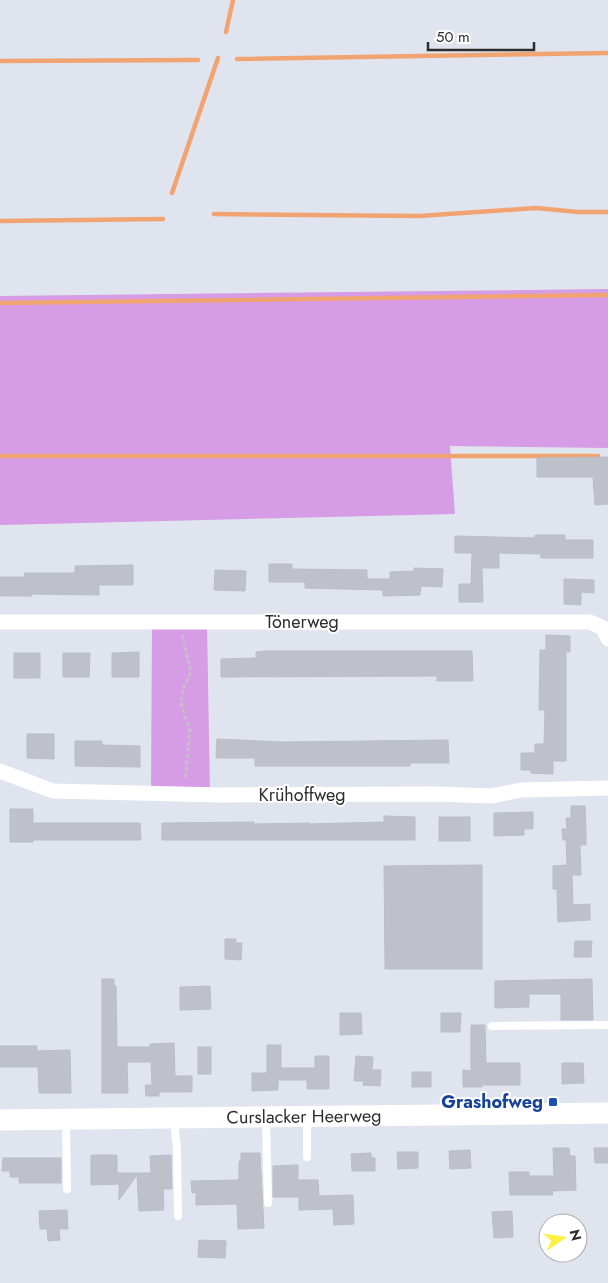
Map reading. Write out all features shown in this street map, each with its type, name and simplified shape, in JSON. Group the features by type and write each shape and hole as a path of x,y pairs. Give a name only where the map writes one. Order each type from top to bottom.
{"main road":[{"name":"Curslacker Heerweg","path":"0,1120 608,1113"}],"street":[{"name":"Tönerweg","path":"0,622 590,622 606,631"},
{"name":"Krühoffweg","path":"0,771 53,791 182,794 435,794 492,796 521,790 608,788"}],"lane":[{"path":"492,1026 608,1026"},
{"path":"307,1116 307,1157"},
{"path":"266,1117 268,1203"},
{"path":"174,1118 177,1148 178,1216"},
{"path":"66,1119 66,1189"}],"path":[{"path":"178,622 191,672 183,689 181,703 190,732 186,776 182,794"}],"shaded area":[{"path":"608,289 608,448 450,446 455,514 0,525 0,296"},
{"path":"152,622 207,622 210,795 151,793"}],"building":[{"path":"608,457 608,504 595,505 593,477 537,477 537,458"},
{"path":"535,535 565,535 565,540 593,540 593,558 541,558 541,554 499,553 499,568 482,568 483,602 459,602 459,584 471,584 472,553 455,553 455,536 535,538"},
{"path":"269,564 292,564 292,569 367,570 367,579 390,579 390,572 414,571 414,568 443,569 442,587 421,586 420,595 383,596 383,590 305,588 305,582 269,582"},
{"path":"133,565 133,585 99,585 99,595 32,594 32,596 0,596 0,577 25,577 24,573 75,573 75,566"},
{"path":"215,570 246,571 245,591 214,590"},
{"path":"564,579 594,580 594,593 581,592 581,605 564,604"},
{"path":"546,635 570,636 570,652 566,652 566,761 553,761 553,774 531,773 531,770 521,770 521,753 535,753 535,744 544,744 545,710 539,710 540,650 546,650"},
{"path":"472,651 473,681 437,681 437,676 221,677 221,659 256,658 256,652"},
{"path":"139,652 139,677 112,677 112,653"},
{"path":"14,653 40,653 40,678 14,678"},
{"path":"63,653 90,653 89,677 63,677"},
{"path":"27,734 54,734 54,759 27,758"},
{"path":"217,739 282,742 448,740 449,763 410,763 410,766 255,766 255,758 216,758"},
{"path":"75,741 102,741 102,745 140,746 140,767 75,766"},
{"path":"571,806 585,806 586,831 586,845 580,845 581,875 572,875 573,905 590,904 590,920 558,922 557,889 553,889 553,866 567,865 566,840 563,840 562,829 567,829 566,818 571,818"},
{"path":"10,809 33,809 33,823 140,823 141,840 33,840 33,842 10,842"},
{"path":"533,812 533,829 524,829 524,835 494,836 494,813"},
{"path":"384,816 415,817 415,840 162,840 162,823 254,822 254,824 309,824 384,822"},
{"path":"439,817 470,817 470,841 439,841"},
{"path":"482,865 482,969 385,969 384,866"},
{"path":"225,939 236,939 236,943 242,943 241,960 225,959"},
{"path":"575,941 592,941 591,957 574,957"},
{"path":"102,979 114,979 114,986 116,986 117,1047 150,1047 150,1044 174,1043 175,1076 192,1076 192,1092 159,1092 159,1096 146,1096 145,1085 152,1085 151,1062 127,1062 128,1093 102,1093"},
{"path":"592,979 593,1020 561,1020 561,994 529,994 529,1007 495,1008 495,981"},
{"path":"210,986 211,1009 180,1010 180,987"},
{"path":"340,1013 361,1013 362,1034 340,1035"},
{"path":"441,1013 461,1013 460,1032 441,1032"},
{"path":"471,1025 485,1025 486,1063 520,1063 520,1085 463,1087 463,1070 471,1071"},
{"path":"267,1045 281,1045 281,1068 315,1068 315,1056 329,1056 329,1089 307,1089 307,1080 278,1080 278,1090 252,1091 252,1073 267,1073"},
{"path":"0,1046 37,1046 37,1051 70,1050 71,1093 39,1093 38,1067 0,1067"},
{"path":"198,1047 211,1047 211,1074 198,1074"},
{"path":"356,1056 373,1057 372,1070 381,1070 380,1086 363,1085 364,1081 354,1081"},
{"path":"562,1063 583,1063 584,1083 562,1084"},
{"path":"412,1072 431,1072 431,1087 412,1087"},
{"path":"553,1148 569,1148 570,1156 575,1156 576,1190 552,1191 553,1195 510,1195 509,1172 529,1172 529,1176 554,1176"},
{"path":"594,1148 608,1148 608,1163 595,1163"},
{"path":"470,1150 471,1168 450,1169 449,1151"},
{"path":"397,1152 418,1152 418,1168 398,1169"},
{"path":"241,1153 260,1153 264,1228 238,1229 237,1204 196,1205 196,1192 192,1193 191,1181 239,1180"},
{"path":"371,1153 371,1158 375,1158 375,1171 352,1171 351,1154"},
{"path":"91,1155 117,1155 117,1173 151,1173 150,1156 171,1155 172,1189 163,1189 164,1210 139,1211 137,1175 119,1200 119,1184 91,1185"},
{"path":"3,1158 61,1158 61,1183 19,1183 19,1177 10,1177 10,1171 2,1171"},
{"path":"298,1165 298,1180 318,1180 319,1196 353,1195 354,1224 334,1225 333,1209 299,1210 299,1197 273,1197 273,1166"},
{"path":"67,1210 68,1229 59,1229 60,1240 48,1241 47,1229 40,1229 39,1211"},
{"path":"512,1211 513,1237 494,1238 492,1212"},
{"path":"199,1240 226,1241 225,1258 198,1257"}],"waterway":[{"path":"226,32 233,0"},
{"path":"237,59 608,53"},
{"path":"172,193 218,58"},
{"path":"0,61 198,60"},
{"path":"214,214 419,216 536,208 578,212 608,212"},
{"path":"0,221 163,219"},
{"path":"0,303 608,295"},
{"path":"0,456 598,456"}],"place":[{"name":"Grashofweg","path":"553,1102"}]}
